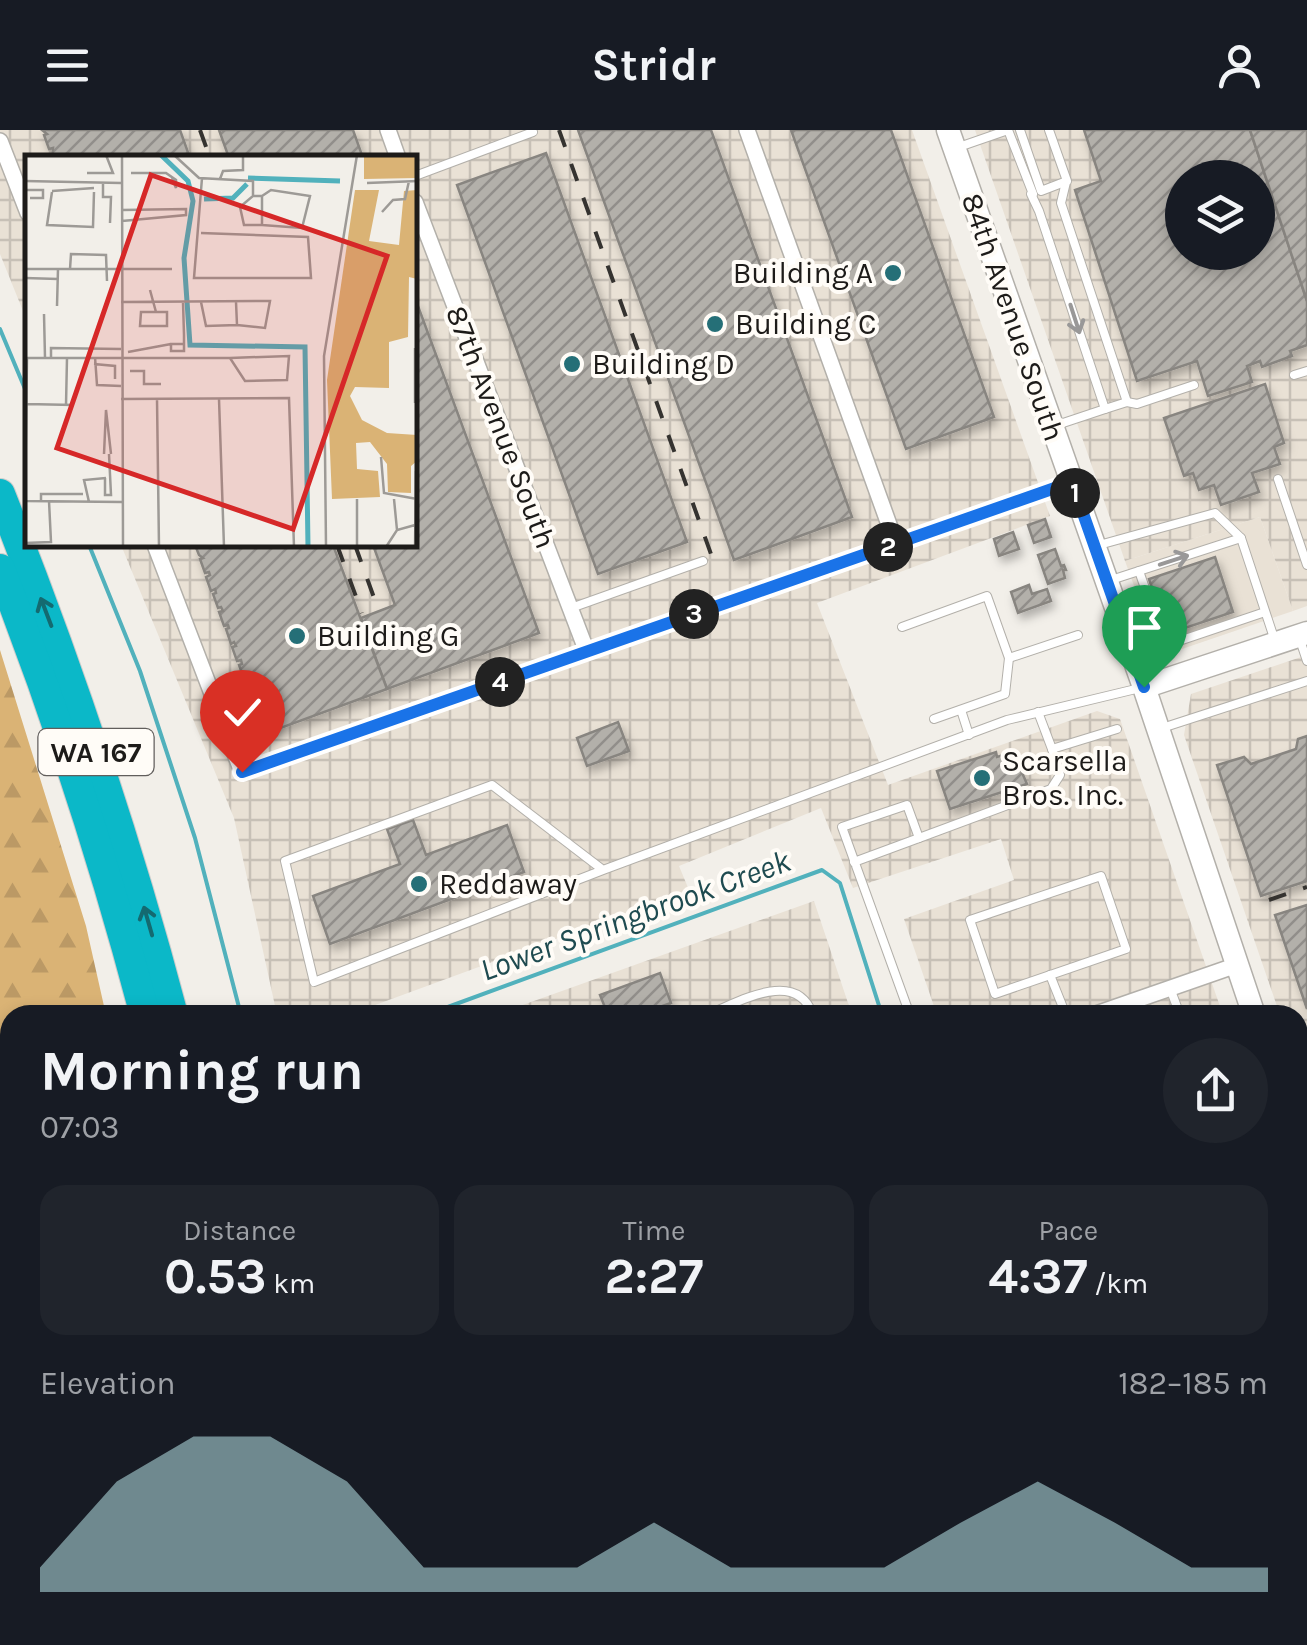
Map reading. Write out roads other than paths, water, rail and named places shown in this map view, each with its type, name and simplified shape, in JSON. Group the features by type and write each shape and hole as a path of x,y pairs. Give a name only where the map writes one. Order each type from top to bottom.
{"highway":[{"name":"WA 167","path":"0,494 110,793 171,1005"},
{"path":"0,569 77,780 142,1005"},
{"name":"WA 167","path":"0,598 83,833 130,1005"}],"main road":[{"name":"84th Avenue South","path":"951,140 1144,687 1251,1005"},
{"path":"1144,687 1303,634"}],"street":[{"path":"388,130 397,155"},
{"path":"747,130 896,544"},
{"path":"0,141 25,204"},
{"name":"87th Avenue South","path":"418,210 587,652"},
{"path":"156,548 242,772 1072,482"},
{"path":"1122,1005 1237,965"}],"lane":[{"path":"951,140 1008,130 1030,194 1040,210 1105,409"},
{"path":"1020,130 1041,191"},
{"path":"1049,130 1066,182 1062,203 1127,402"},
{"path":"418,175 532,132"},
{"path":"1030,194 1066,182"},
{"path":"1059,269 1081,262"},
{"path":"1294,375 1307,371"},
{"path":"1052,427 1194,385"},
{"path":"1278,478 1307,564"},
{"path":"1094,546 1216,512 1241,538 1276,644"},
{"path":"1106,581 1241,538"},
{"path":"570,608 704,560"},
{"path":"1140,571 1162,637 1182,640 1265,612"},
{"path":"902,627 986,596 1009,658 1005,694 934,720"},
{"path":"1009,658 1078,634"},
{"path":"1303,634 1307,661"},
{"path":"1158,730 1307,682"},
{"path":"603,870 492,785 285,861 314,982 969,734 1038,712 1144,687"},
{"path":"960,710 969,734"},
{"path":"854,862 1051,788 1060,775 1038,712"},
{"path":"1052,749 1117,729"},
{"path":"906,1005 842,827 907,805 919,838"},
{"path":"1101,876 1126,949 1050,975 995,994 970,920 1101,876"},
{"path":"1050,975 1062,1005"},
{"path":"1170,988 1176,1005"},
{"path":"733,1005 776,989 792,990 809,1005"}],"waterway":[{"name":"Lower Springbrook Creek","path":"0,329 25,389"},
{"name":"Lower Springbrook Creek","path":"90,548 140,671 195,838 238,1005"},
{"name":"Lower Springbrook Creek","path":"453,1005 822,870 840,883 879,1005"}],"railway":[{"path":"200,130 209,155"},
{"path":"559,130 716,568"},
{"path":"338,548 362,613"},
{"path":"356,548 377,606"},
{"path":"1269,900 1307,887"}],"place":[{"name":"Building A","path":"893,273"},
{"name":"Building C","path":"715,324"},
{"name":"Building D","path":"572,364"},
{"name":"Building G","path":"297,636"},
{"name":"Scarsella Bros. Inc.","path":"982,778"},
{"name":"Reddaway","path":"419,884"}]}
